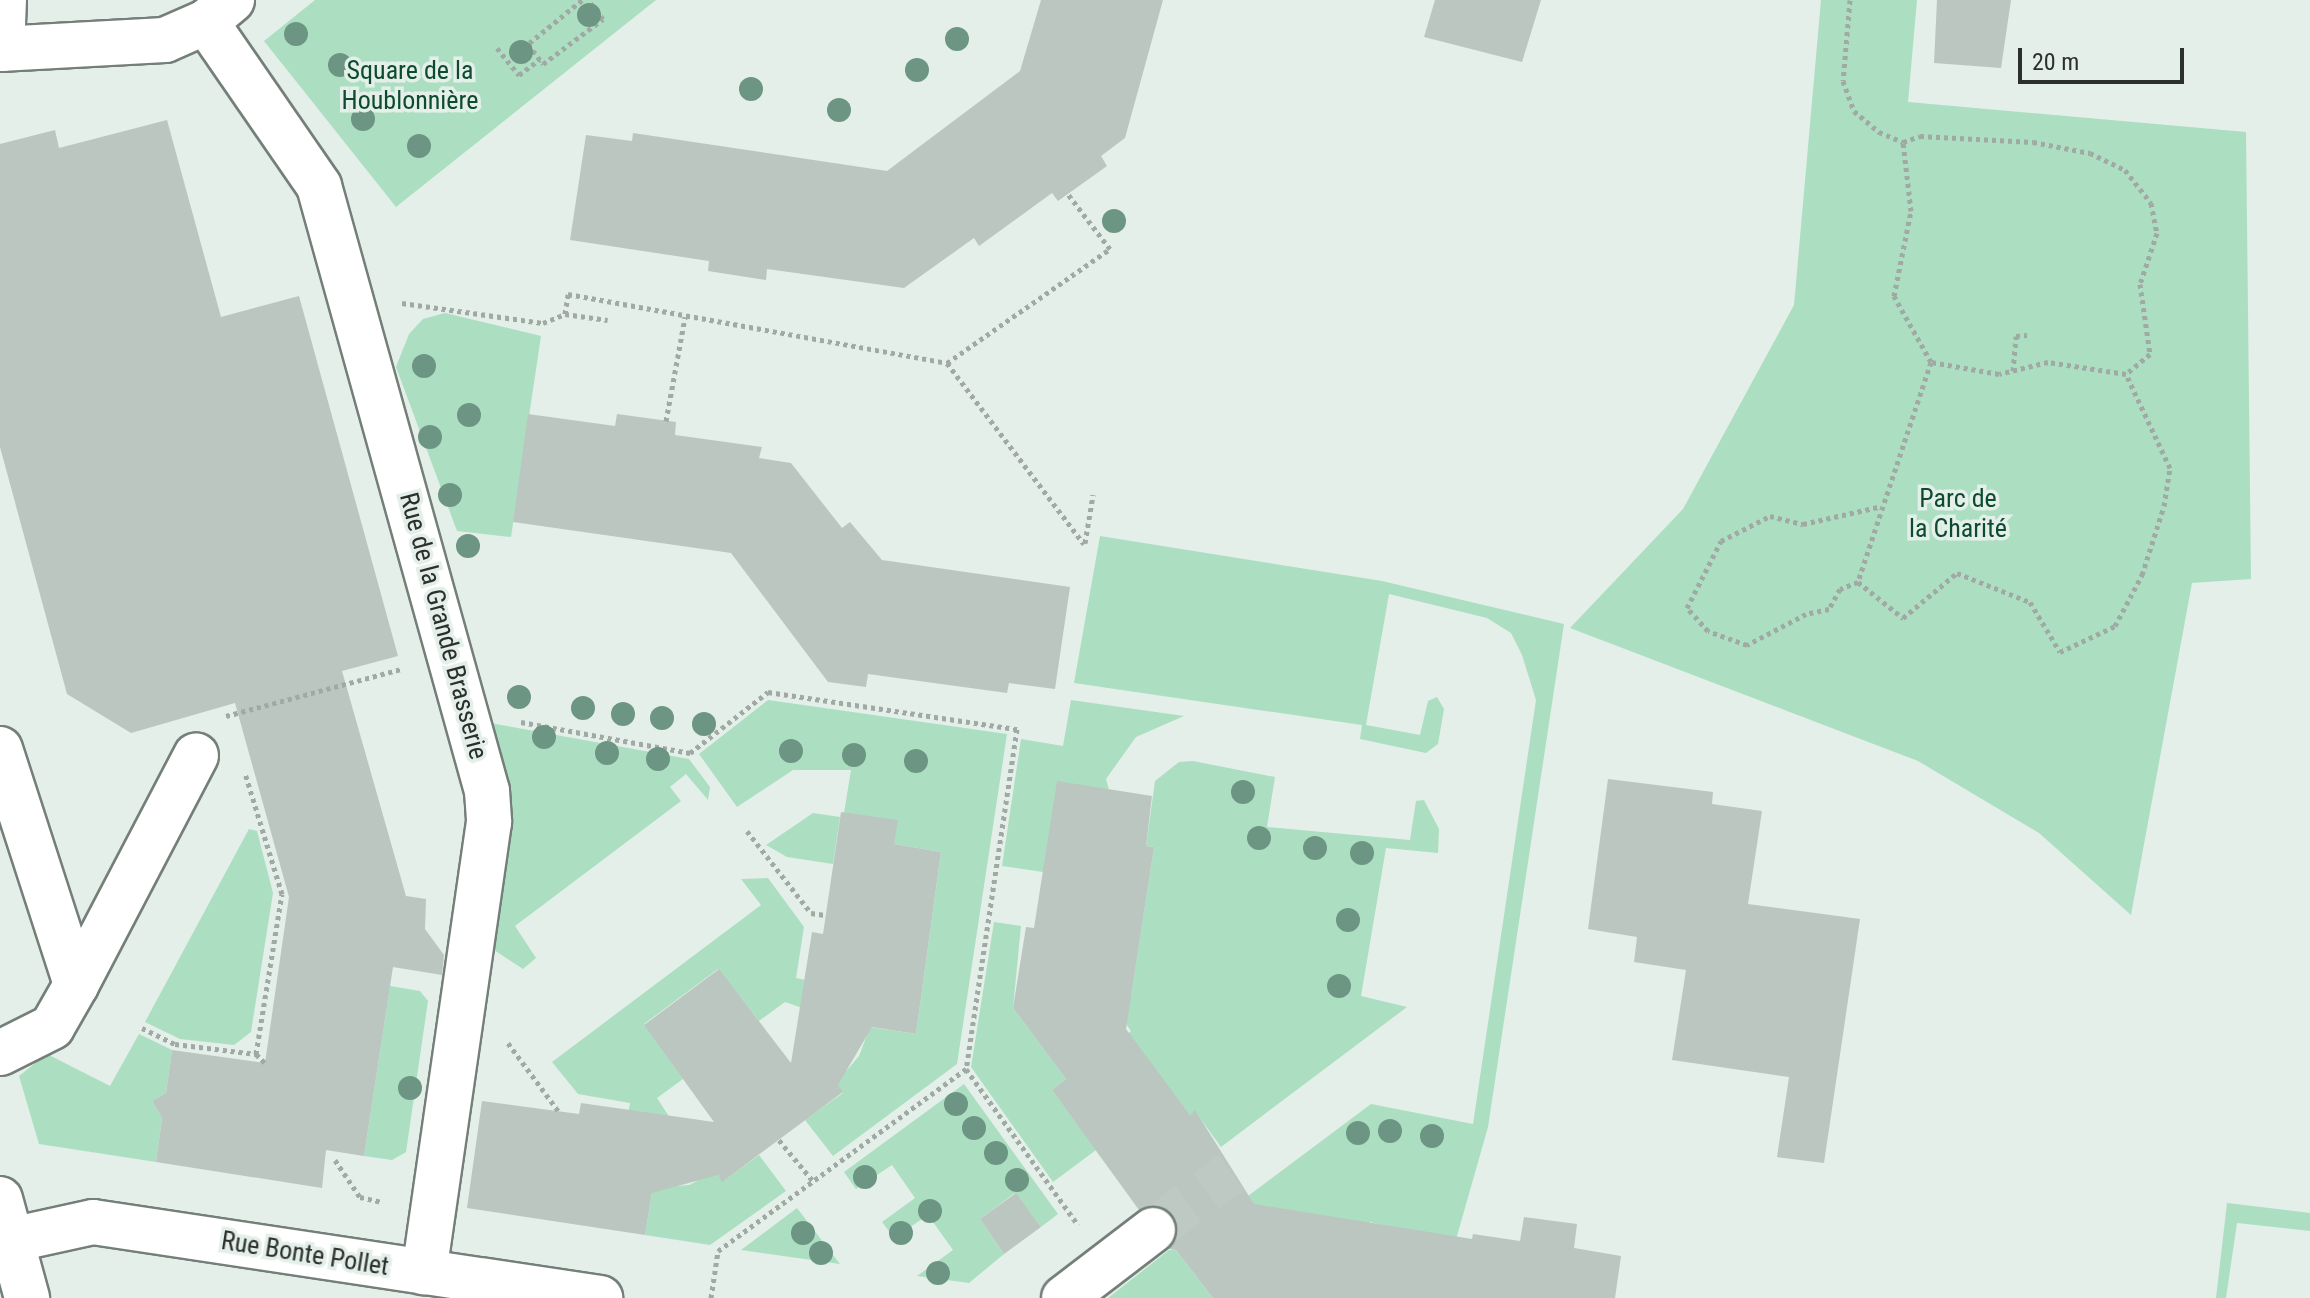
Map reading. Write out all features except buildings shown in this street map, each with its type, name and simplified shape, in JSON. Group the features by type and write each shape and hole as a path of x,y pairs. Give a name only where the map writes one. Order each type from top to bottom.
{"street":[{"path":"4,0 1,49 138,44 219,11"},
{"name":"Rue de la Grande Brasserie","path":"219,11 313,173 453,655 468,712 489,822 424,1272"},
{"path":"0,749 76,985"},
{"path":"0,1053 52,1027 196,755"},
{"path":"6,1219 27,1298"},
{"name":"Rue Bonte Pollet","path":"6,1219 93,1222 600,1298"},
{"path":"1064,1298 1153,1230"}],"path":[{"path":"582,0 528,44 543,64 603,19 588,0"},
{"path":"1850,0 1843,81 1854,111 1879,132 1903,142 1920,136 2033,142 2090,153 2125,170 2151,203 2157,233 2140,284 2150,354 2126,374 2048,362 2013,371 1931,362"},
{"path":"497,48 519,75 540,59"},
{"path":"1858,582 1878,507 1931,362 1894,296 1911,211 1903,142"},
{"path":"947,363 1110,249 1068,194"},
{"path":"565,314 568,294 947,363 1084,544 1093,495"},
{"path":"353,303 429,302 543,323 565,314 608,320"},
{"path":"666,421 685,317"},
{"path":"2013,371 2016,336 2027,335"},
{"path":"1858,582 1903,618 1957,573 2030,602 2060,652 2115,626 2142,575 2170,468 2126,374"},
{"path":"1858,582 1840,589 1829,609 1806,614 1747,645 1708,631 1687,608 1721,541 1770,516 1803,524 1878,507"},
{"path":"196,755 217,719 453,655"},
{"path":"468,712 690,753 768,692 1017,729 966,1069 1106,1265"},
{"path":"228,716 233,731"},
{"path":"241,761 282,894 256,1054"},
{"path":"747,831 811,913 825,915"},
{"path":"508,1026 507,1041 559,1112"},
{"path":"142,1028 175,1044 256,1054 265,1063"},
{"path":"711,1298 718,1251 966,1069"},
{"path":"779,1140 813,1181"},
{"path":"335,1160 360,1197 432,1214"}],"green space":[{"name":"Square de la Houblonnière","path":"315,0 656,0 396,207 264,41"},
{"name":"Parc de la Charité","path":"1821,0 1917,0 1908,102 2246,132 2251,579 2192,583 2131,915 2039,833 1918,761 1570,628 1683,509 1794,305"},
{"path":"445,313 541,336 511,537 457,531 396,367 409,334 423,319"},
{"path":"1100,536 1382,581 1564,624 1488,1127 1455,1243 1370,1222 1368,1229 1277,1208 1256,1212 1248,1196 1371,1104 1473,1124 1536,700 1522,655 1511,633 1487,618 1389,594 1366,725 1420,735 1428,701 1437,697 1444,709 1438,744 1426,753 1360,739 1362,725 1074,683"},
{"path":"768,700 1007,734 957,1064 833,1156 805,1120 843,1093 836,1083 859,1056 870,1027 916,1034 941,852 894,844 844,813 851,770 793,770 737,807 699,754"},
{"path":"1071,700 1184,716 1136,737 1106,779 1109,790 1043,872 1002,866 1021,739 1063,746"},
{"path":"490,723 689,759 710,787 708,800 686,774 670,787 681,801 515,926 536,958 523,969 494,950 513,811"},
{"path":"1193,761 1275,777 1267,827 1410,840 1416,801 1424,800 1439,829 1438,853 1386,848 1361,996 1407,1007 1221,1147 1195,1111 1190,1115 1124,1037 1131,1031 1120,1015 1131,995 1154,847 1146,846 1155,781 1179,762"},
{"path":"813,813 840,817 833,864 787,857 766,845"},
{"path":"249,829 257,831 273,893 251,1032 234,1045 180,1039 145,1022"},
{"path":"768,878 804,927 796,978 815,982 811,1011 785,1002 759,1021 718,969 644,1024 683,1079 657,1098 670,1118 627,1120 630,1103 578,1094 552,1062 761,905 741,879"},
{"path":"994,922 1021,926 1013,1008 1066,1079 1052,1090 1096,1150 1053,1182 971,1067"},
{"path":"390,986 420,991 428,1001 406,1152 392,1160 364,1156"},
{"path":"139,1034 172,1050 166,1093 152,1101 162,1118 156,1162 39,1144 19,1076 47,1054 110,1086"},
{"path":"964,1084 1058,1214 1041,1227 1015,1193 980,1219 1004,1254 969,1283 917,1276 953,1250 928,1215 894,1238 882,1222 915,1198 892,1165 856,1189 844,1172"},
{"path":"759,1155 786,1191 710,1245 645,1235 653,1188 689,1185 715,1172 723,1181"},
{"path":"2227,1203 2310,1213 2310,1231 2237,1223 2226,1298 2216,1298"},
{"path":"797,1208 840,1264 741,1250"},
{"path":"1169,1250 1176,1250 1213,1298 1108,1298"}],"tunnel":[{"path":"1153,1230 1231,1173"}]}
